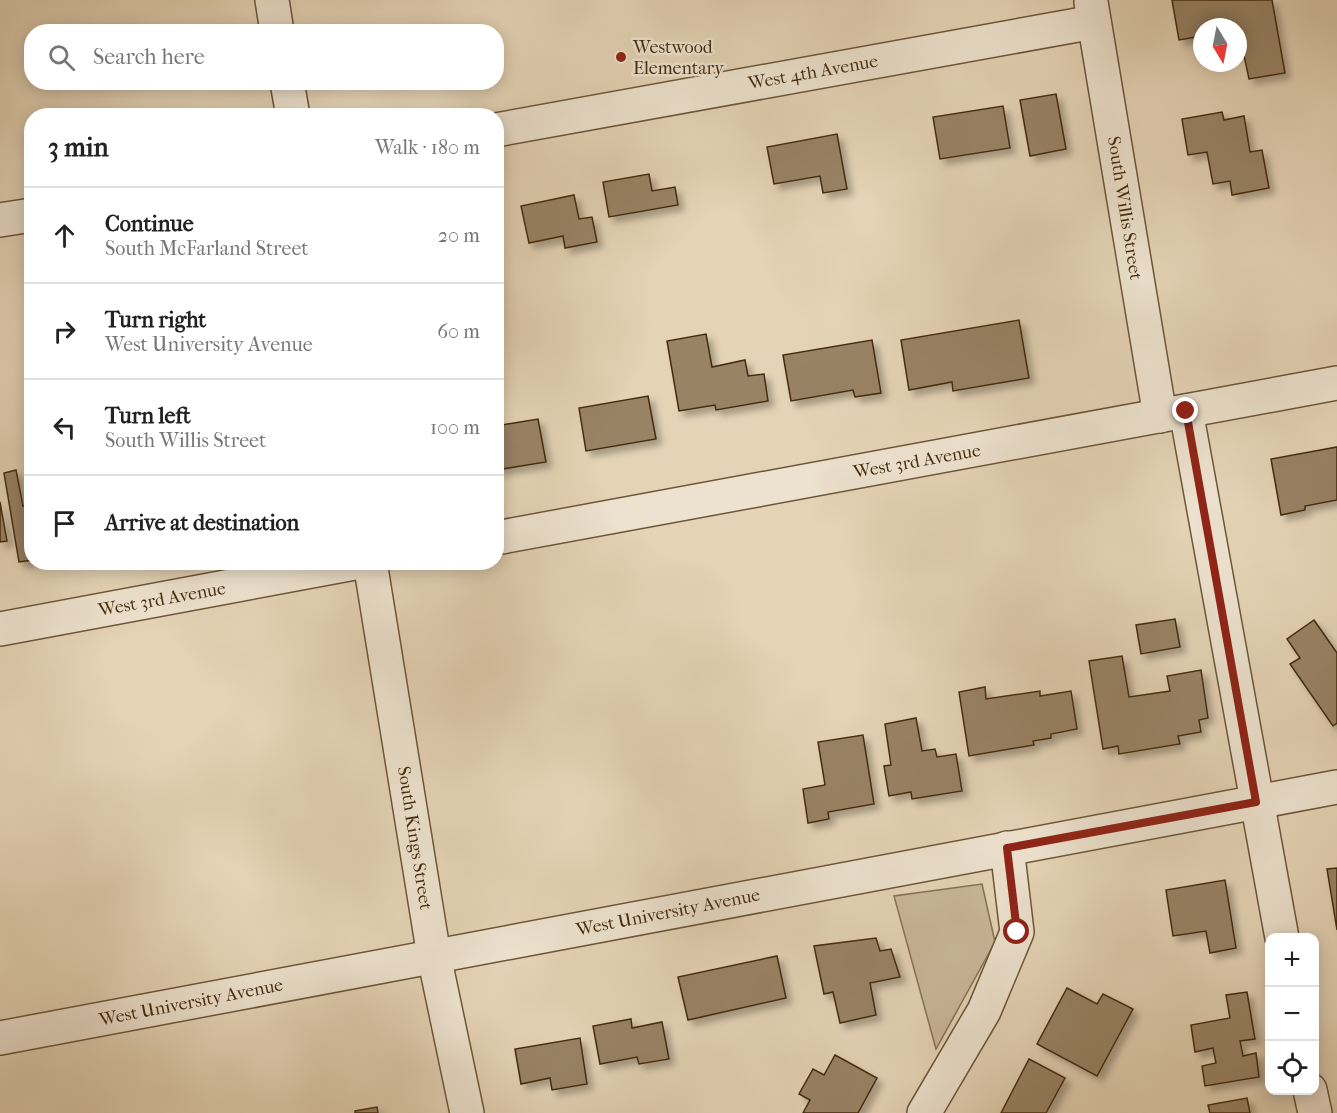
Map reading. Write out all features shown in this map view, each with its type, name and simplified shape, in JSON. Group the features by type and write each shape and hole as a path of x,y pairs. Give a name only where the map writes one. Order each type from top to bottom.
{"street":[{"path":"272,0 276,24"},
{"name":"West 4th Avenue","path":"504,128 1092,11"},
{"name":"South Willis Street","path":"1092,11 1281,933"},
{"path":"288,90 292,108"},
{"path":"0,220 24,216"},
{"name":"West 3rd Avenue","path":"504,537 1337,383"},
{"name":"West 3rd Avenue","path":"0,629 317,570"},
{"name":"South Kings Street","path":"371,570 434,956 467,1113"},
{"name":"West University Avenue","path":"0,1038 1337,787"},
{"path":"924,1113 984,1011 1017,932 1007,848"},
{"path":"1311,1095 1315,1113"}],"shaded area":[{"path":"982,884 995,942 936,1049 894,896"}],"building":[{"path":"1172,0 1272,0 1285,73 1249,79 1247,18 1193,18 1193,38 1179,40"},
{"path":"1056,94 1066,149 1030,156 1020,100"},
{"path":"1003,106 1010,148 940,159 933,117"},
{"path":"1222,112 1224,120 1244,116 1250,152 1262,150 1269,188 1232,195 1230,181 1213,184 1207,152 1188,155 1182,119"},
{"path":"837,134 847,189 823,193 820,176 774,184 767,147"},
{"path":"649,174 652,191 675,187 678,205 609,217 603,182"},
{"path":"574,195 579,219 592,217 597,242 565,248 563,236 529,243 521,206"},
{"path":"1019,320 1029,378 953,391 952,382 909,390 901,340"},
{"path":"706,334 712,367 745,360 748,376 764,374 768,401 716,410 715,405 679,411 667,341"},
{"path":"872,340 881,393 855,397 853,390 791,401 783,355"},
{"path":"648,396 656,439 586,451 579,408"},
{"path":"538,419 546,462 504,469 504,425"},
{"path":"1337,447 1337,500 1305,506 1305,510 1281,515 1271,459"},
{"path":"16,470 24,506 24,561 19,562 4,473"},
{"path":"0,502 7,541 0,542"},
{"path":"1175,619 1180,647 1141,654 1136,625"},
{"path":"1314,620 1337,653 1337,723 1333,726 1290,664 1300,658 1287,639"},
{"path":"1122,656 1129,697 1170,691 1167,676 1201,670 1208,718 1199,720 1201,732 1178,736 1180,744 1119,754 1118,746 1103,749 1089,661"},
{"path":"985,687 986,699 1040,691 1040,696 1071,691 1077,729 1051,734 1051,738 1033,741 1034,745 969,756 959,692"},
{"path":"916,718 922,751 935,749 937,757 956,754 962,791 912,799 911,792 889,796 884,766 891,765 885,724"},
{"path":"863,735 874,804 828,812 829,819 808,823 803,789 825,785 818,742"},
{"path":"1337,868 1337,930 1327,869"},
{"path":"1225,880 1236,948 1210,953 1206,931 1173,936 1166,890"},
{"path":"876,938 880,951 891,949 900,977 870,983 876,1015 840,1023 833,992 824,994 814,946"},
{"path":"777,956 786,998 688,1020 678,977"},
{"path":"1067,988 1097,1004 1103,994 1133,1009 1097,1076 1037,1044"},
{"path":"1247,992 1255,1039 1240,1041 1243,1056 1256,1053 1259,1077 1205,1086 1202,1066 1216,1063 1213,1048 1195,1052 1191,1025 1230,1018 1226,995"},
{"path":"631,1019 632,1028 662,1022 669,1059 639,1064 637,1057 600,1064 593,1026"},
{"path":"580,1038 587,1084 552,1090 550,1078 521,1084 515,1049"},
{"path":"835,1055 877,1078 858,1113 803,1113 810,1100 799,1094 813,1069 824,1075"},
{"path":"1029,1059 1065,1078 1046,1113 1001,1113"},
{"path":"1247,1098 1250,1113 1210,1113 1208,1105"},
{"path":"377,1107 378,1113 355,1113 355,1111"}],"place":[{"name":"Westwood Elementary","path":"621,57"}],"route":[{"path":"1017,932 1007,848 1256,802 1186,411"}]}
